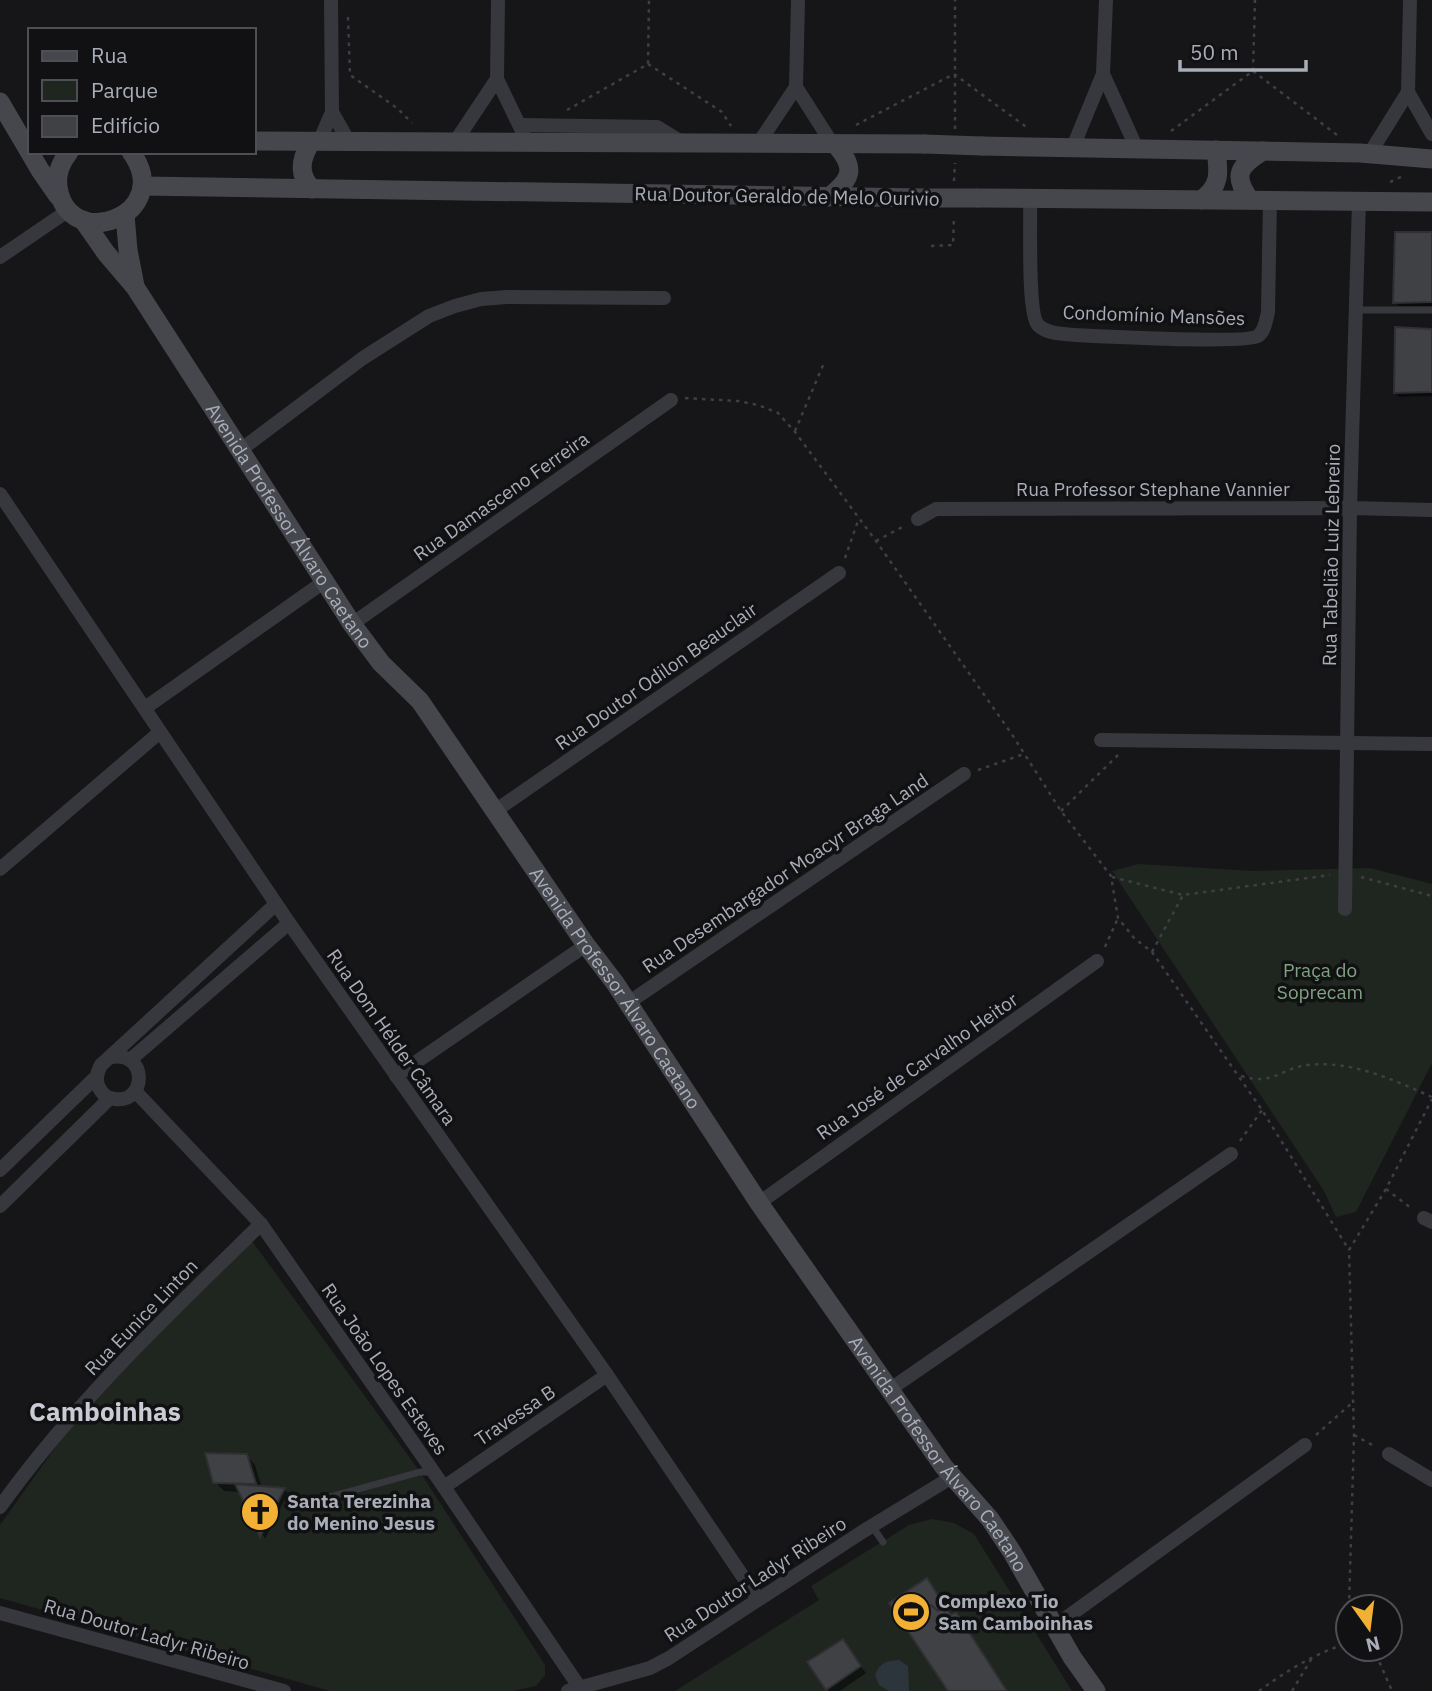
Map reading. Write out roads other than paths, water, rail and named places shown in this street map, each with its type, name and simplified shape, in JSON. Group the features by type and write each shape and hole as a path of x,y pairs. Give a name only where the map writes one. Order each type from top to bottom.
{"street":[{"path":"331,0 332,112 349,142"},
{"path":"498,0 497,79 523,134"},
{"path":"798,0 796,87 849,162 848,180 829,197"},
{"path":"1064,147 1103,74 1106,0"},
{"path":"1410,0 1408,92 1432,134"},
{"path":"1103,74 1142,149"},
{"path":"456,142 497,79"},
{"path":"750,144 796,87"},
{"path":"1365,153 1408,92"},
{"name":"Avenida Professor Álvaro Caetano","path":"4,108 28,125"},
{"name":"Avenida Professor Álvaro Caetano","path":"4,108 28,149"},
{"path":"312,189 306,183 301,166 305,152 315,142 332,112"},
{"path":"523,134 551,125 657,127 684,144"},
{"path":"256,141 456,142 523,134 684,144 1216,150 1365,153 1432,159"},
{"path":"1201,200 1215,187 1218,168 1216,150"},
{"path":"1250,200 1241,188 1240,176 1244,163 1263,151"},
{"name":"Avenida Professor Álvaro Caetano","path":"31,154 72,212 135,287 352,624 381,663 420,701 889,1390 953,1477 990,1519 1072,1657 1096,1691"},
{"path":"68,154 59,170 59,194 72,212 97,224 112,222 125,215 137,202 142,186 138,163 132,154"},
{"name":"Rua Doutor Geraldo de Melo Ourivio","path":"142,186 829,197 1432,202"},
{"name":"Condomínio Mansões","path":"1030,198 1032,298 1034,318 1039,326 1075,335 1224,339 1253,338 1263,331 1266,323 1270,200"},
{"name":"Rua Tabelião Luiz Lebreiro","path":"1345,909 1350,508 1359,201"},
{"path":"0,257 72,212"},
{"name":"Avenida Professor Álvaro Caetano","path":"125,215 135,287"},
{"path":"239,451 394,337 429,316 455,306 481,299 507,297 664,298"},
{"name":"Rua Damasceno Ferreira","path":"352,624 671,400"},
{"name":"Rua Dom Hélder Câmara","path":"0,494 289,923 607,1375 758,1599"},
{"name":"Rua Professor Stephane Vannier","path":"918,519 936,509 1432,510"},
{"name":"Rua Doutor Odilon Beauclair","path":"495,811 839,573"},
{"path":"145,708 325,581"},
{"path":"0,869 160,732"},
{"path":"1101,740 1432,744"},
{"name":"Rua Desembargador Moacyr Braga Land","path":"628,1003 964,774"},
{"path":"0,1170 96,1077 101,1065 276,904"},
{"path":"131,1060 289,923"},
{"path":"396,1076 586,945"},
{"name":"Rua José de Carvalho Heitor","path":"760,1203 1097,961"},
{"path":"96,1077 100,1090 110,1098 124,1098 135,1091 140,1078 139,1071 131,1060 125,1057 111,1058"},
{"name":"Rua João Lopes Esteves","path":"135,1091 261,1224 444,1487 574,1690"},
{"path":"0,1206 110,1098"},
{"path":"889,1390 1231,1154"},
{"name":"Rua Eunice Linton","path":"0,1507 130,1352 261,1224"},
{"name":"Travessa B","path":"444,1487 607,1375"},
{"path":"1055,1626 1305,1445"},
{"path":"1389,1454 1432,1480"},
{"name":"Rua Doutor Ladyr Ribeiro","path":"574,1690 650,1668 953,1477"},
{"name":"Rua Doutor Ladyr Ribeiro","path":"0,1613 284,1691"}],"lane":[{"path":"1356,310 1432,310"},
{"path":"315,1501 420,1472 433,1471"},
{"path":"872,1526 883,1542"}],"place":[{"name":"Santa Terezinha do Menino Jesus","path":"260,1512"},
{"name":"Complexo Tio Sam Camboinhas","path":"911,1612"}],"district":[{"name":"Camboinhas","path":"105,1412"}],"park label":[{"name":"Praça do Soprecam","path":"1320,981"}]}
